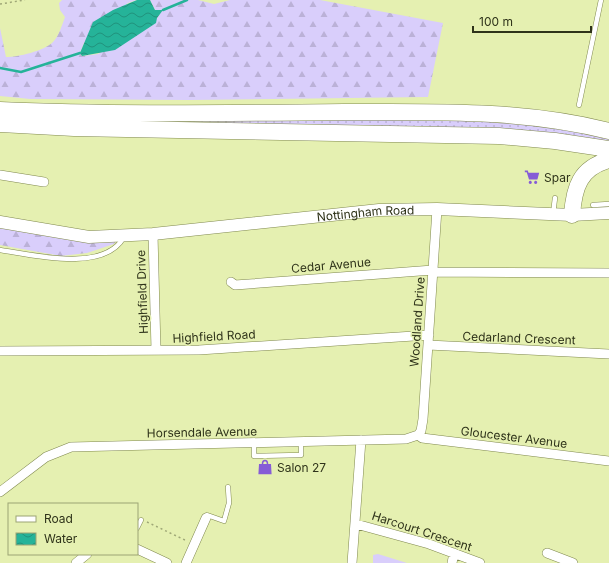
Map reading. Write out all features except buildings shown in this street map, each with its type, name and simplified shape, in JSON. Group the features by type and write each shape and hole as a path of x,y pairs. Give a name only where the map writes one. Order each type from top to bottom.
{"highway":[{"path":"0,110 81,113 483,113 558,121 609,131"},
{"path":"0,124 74,128 499,136 609,149"},
{"path":"582,145 589,158 589,169"},
{"path":"572,215 577,185 589,169 609,160"}],"street":[{"path":"0,175 44,182"},
{"name":"Nottingham Road","path":"0,222 89,237 153,234 340,214 437,209 572,215 609,213"},
{"name":"Woodland Drive","path":"418,435 422,425 437,209"},
{"name":"Highfield Drive","path":"153,234 156,350"},
{"path":"433,271 609,273"},
{"name":"Cedar Avenue","path":"231,282 235,285 433,271"},
{"name":"Highfield Road","path":"0,351 200,350 429,335"},
{"name":"Cedarland Crescent","path":"428,345 609,354"},
{"name":"Horsendale Avenue","path":"0,492 46,457 71,447 361,440 406,438 418,435"},
{"name":"Gloucester Avenue","path":"418,435 422,438 609,461"},
{"path":"352,563 361,440"},
{"path":"186,563 206,518"},
{"name":"Harcourt Crescent","path":"356,524 391,533 480,563"},
{"path":"138,549 167,563"},
{"path":"452,563 454,553"},
{"path":"547,553 557,560 573,563"},
{"path":"76,563 85,555"}],"lane":[{"path":"579,105 601,0"},
{"path":"553,214 555,198"},
{"path":"593,205 609,204"},
{"path":"0,250 63,259 78,258 103,254 118,246 124,236"},
{"path":"206,518 207,514 224,521 228,503 228,487"},
{"path":"138,526 141,520"}],"path":[{"path":"0,4 25,0"},
{"path":"141,520 194,544"}],"green space":[{"path":"62,0 137,0 128,3 84,43 80,53 82,56 98,54 157,18 162,10 155,10 150,0 198,0 214,4 230,0 320,0 443,23 428,97 190,100 30,99 0,96 0,28 6,57 24,55 44,48 53,42 59,34 65,17 60,10 59,3"},
{"path":"31,115 499,118 609,136 609,144 198,127"},
{"path":"0,228 116,241 114,244 87,253 61,256 0,245"},
{"path":"378,554 407,563 373,563 373,555"}],"water":[{"path":"137,0 150,0 155,10 163,10 157,18 156,23 115,50 82,56 80,53 93,22 113,10"}],"waterway":[{"path":"163,10 187,0"},
{"path":"0,68 21,72 80,53"}],"place":[{"name":"Spar","path":"532,177"},
{"name":"Salon 27","path":"265,467"}]}
